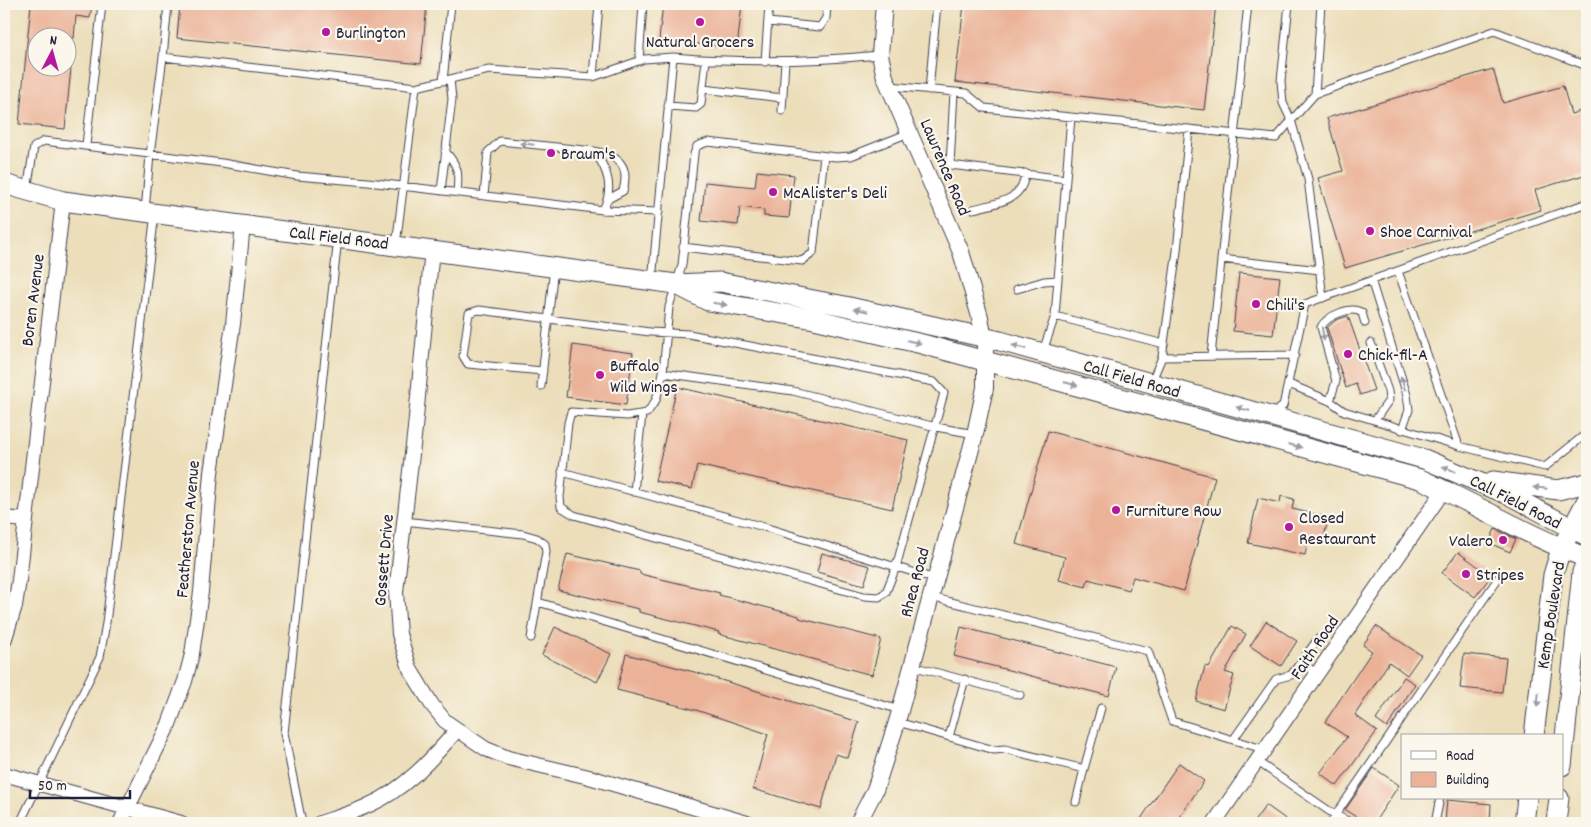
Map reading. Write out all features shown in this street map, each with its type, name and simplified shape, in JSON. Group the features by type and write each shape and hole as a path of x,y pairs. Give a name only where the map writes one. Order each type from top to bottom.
{"main road":[{"name":"Call Field Road","path":"4,184 63,201 432,249 676,284 720,282 845,306 984,348 1142,404 1420,479 1561,549 1587,559"},
{"name":"Call Field Road","path":"984,348 1042,353 1424,459 1509,495 1579,532"},
{"path":"1142,404 1151,383"},
{"path":"1265,438 1270,416"},
{"path":"1471,478 1558,490 1587,483"},
{"name":"Kemp Boulevard","path":"1534,734 1550,593 1561,549 1579,532 1587,500"},
{"name":"Kemp Boulevard","path":"1564,749 1582,572 1587,559"},
{"path":"1572,679 1584,653 1587,634"},
{"path":"1524,823 1527,800"},
{"path":"1556,823 1559,800"}],"street":[{"name":"Lawrence Road","path":"884,4 880,55 889,86 961,252 973,288 984,348"},
{"name":"Boren Avenue","path":"4,641 15,606 20,580 63,201"},
{"name":"Featherston Avenue","path":"120,823 169,724 185,681 192,654 201,592 211,473 233,324 243,225"},
{"name":"Gossett Drive","path":"432,249 396,592 398,627 404,654 410,669 432,705 445,721 486,749 508,758 589,777 747,823"},
{"name":"Rhea Road","path":"858,823 874,790 899,716 976,434 985,388 984,348"},
{"name":"Faith Road","path":"1214,823 1267,750 1444,490"},
{"path":"4,518 26,520"},
{"path":"320,823 368,806 395,790 415,774 457,730"},
{"path":"4,774 181,823"}],"lane":[{"path":"86,145 102,4"},
{"path":"20,823 100,657 106,623 150,212 150,155 164,57 168,4"},
{"path":"441,191 452,99 447,80 451,4"},
{"path":"593,76 599,4"},
{"path":"638,61 643,4"},
{"path":"765,62 769,4"},
{"path":"768,22 820,26 826,18 827,4"},
{"path":"929,90 937,4"},
{"path":"1211,356 1248,4"},
{"path":"1290,4 1281,81 1283,103 1292,120 1308,179 1323,298"},
{"path":"1315,94 1321,4"},
{"path":"889,86 966,93 984,108 1276,138 1315,94 1494,31 1587,66"},
{"path":"164,57 416,87 489,70 593,76 638,61 673,57 765,62 880,55"},
{"path":"652,281 673,57"},
{"path":"668,106 696,108 701,104 706,60"},
{"path":"782,111 785,61"},
{"path":"396,245 416,87"},
{"path":"703,89 783,98"},
{"path":"954,92 950,166 1066,178"},
{"path":"1042,353 1055,316 1071,117"},
{"path":"1151,383 1162,357 1164,344 1177,251 1189,129"},
{"path":"543,370 468,364 463,356 467,319 473,310 548,317 650,332 666,331 934,382 944,393 936,427 896,567 886,592 879,597 864,596 574,515 561,507 562,472 571,412 628,416 642,414 652,408 656,400 663,373 666,331 669,307 684,247 694,154 697,146 708,142 824,156 851,156 910,133"},
{"path":"27,190 34,147 44,141 222,163 296,176 404,186 603,210 659,212"},
{"path":"484,196 488,152 500,141 594,151 610,154 622,164 627,177 623,191 610,198 603,210"},
{"path":"594,151 608,176 610,198"},
{"path":"445,152 457,165 459,178 457,193"},
{"path":"684,247 802,261 813,253 824,156"},
{"path":"973,209 1006,200 1018,193 1025,183 1025,173"},
{"path":"1270,416 1283,406 1305,304 1587,203"},
{"path":"302,823 284,733 338,237"},
{"path":"1221,259 1320,270"},
{"path":"541,386 554,267"},
{"path":"1398,271 1459,446"},
{"path":"1018,289 1044,280 1058,280"},
{"path":"1371,280 1407,395 1409,410 1402,430"},
{"path":"1330,401 1336,381 1321,327 1328,318 1355,310 1362,313 1365,323"},
{"path":"1055,316 1164,344"},
{"path":"1371,343 1388,391 1389,400 1375,420"},
{"path":"1162,357 1295,355"},
{"path":"663,373 793,391 936,427 976,434"},
{"path":"1289,384 1330,401 1344,411 1402,430 1545,467 1587,433"},
{"path":"634,492 642,414"},
{"path":"562,472 764,527 936,579"},
{"path":"404,522 523,534 537,538 545,544 546,552 531,638"},
{"path":"1330,823 1499,577"},
{"path":"931,597 1148,652 1172,721 1267,750"},
{"path":"538,602 899,716 949,737 994,750 1005,749 1084,769"},
{"path":"1233,740 1276,678 1291,675 1318,639"},
{"path":"1300,663 1318,674"},
{"path":"912,666 1020,694"},
{"path":"949,737 964,679"},
{"path":"1076,802 1101,708"},
{"path":"1258,762 1336,815 1352,823"},
{"path":"1435,823 1440,800"}],"building":[{"path":"31,4 92,4 90,18 76,16 75,28 29,28"},
{"path":"180,4 427,4 421,64 177,38"},
{"name":"Natural Grocers","path":"663,4 742,4 737,48 659,40"},
{"path":"964,4 1216,4 1204,110 955,82"},
{"path":"28,34 28,78 70,78 65,129 19,124"},
{"path":"1493,69 1503,103 1563,86 1571,114 1587,109 1587,174 1535,190 1541,210 1345,268 1318,178 1343,171 1327,118"},
{"path":"757,171 794,175 789,218 764,216 764,210 740,207 738,225 701,221 705,182 755,187"},
{"name":"Chili's","path":"1239,273 1280,277 1273,335 1233,331"},
{"name":"Chick-fil-A","path":"1348,316 1374,390 1360,395 1356,384 1346,388 1327,328 1336,320"},
{"name":"Buffalo Wild Wings","path":"573,345 633,353 626,405 566,397"},
{"path":"677,387 908,440 892,509 697,465 692,489 655,481"},
{"name":"Furniture Row","path":"1048,431 1215,477 1184,591 1133,577 1129,590 1088,579 1086,587 1059,580 1065,557 1016,544"},
{"name":"Closed Restaurant","path":"1281,496 1294,499 1292,509 1328,517 1324,539 1309,536 1305,555 1248,543 1258,498 1280,503"},
{"name":"Valero","path":"1495,529 1516,539 1510,552 1489,543"},
{"name":"Stripes","path":"1458,552 1491,576 1475,597 1442,573"},
{"path":"822,553 870,566 864,585 817,572"},
{"path":"567,554 640,571 640,574 720,593 719,595 799,616 799,618 881,639 872,675 718,634 719,632 639,612 639,609 558,590"},
{"path":"1266,621 1297,641 1281,666 1250,646"},
{"path":"1232,626 1246,634 1225,672 1234,675 1224,709 1196,701 1205,666 1209,667"},
{"path":"1376,626 1421,655 1407,675 1389,662 1355,715 1377,731 1337,786 1320,773 1347,737 1325,722 1372,651 1363,645"},
{"path":"555,627 611,654 597,682 542,655"},
{"path":"961,627 1116,667 1109,696 954,656"},
{"path":"626,654 698,673 859,722 848,758 836,754 821,809 753,789 768,734 696,710 617,690"},
{"path":"1464,654 1506,658 1502,692 1460,688"},
{"path":"1404,677 1415,684 1387,728 1376,720"},
{"path":"1179,763 1204,781 1175,823 1138,823"},
{"path":"1374,768 1399,785 1374,823 1366,823 1345,810"},
{"path":"1447,800 1491,804 1490,823 1445,822"},
{"path":"1266,805 1291,823 1253,823"}],"place":[{"name":"Natural Grocers","path":"700,22"},
{"name":"Burlington","path":"326,32"},
{"name":"Braum's","path":"551,153"},
{"name":"McAlister's Deli","path":"773,192"},
{"name":"Shoe Carnival","path":"1370,231"},
{"name":"Chili's","path":"1256,304"},
{"name":"Chick-fil-A","path":"1348,354"},
{"name":"Buffalo Wild Wings","path":"600,375"},
{"name":"Furniture Row","path":"1116,510"},
{"name":"Closed Restaurant","path":"1289,527"},
{"name":"Valero","path":"1503,540"},
{"name":"Stripes","path":"1466,574"}]}
